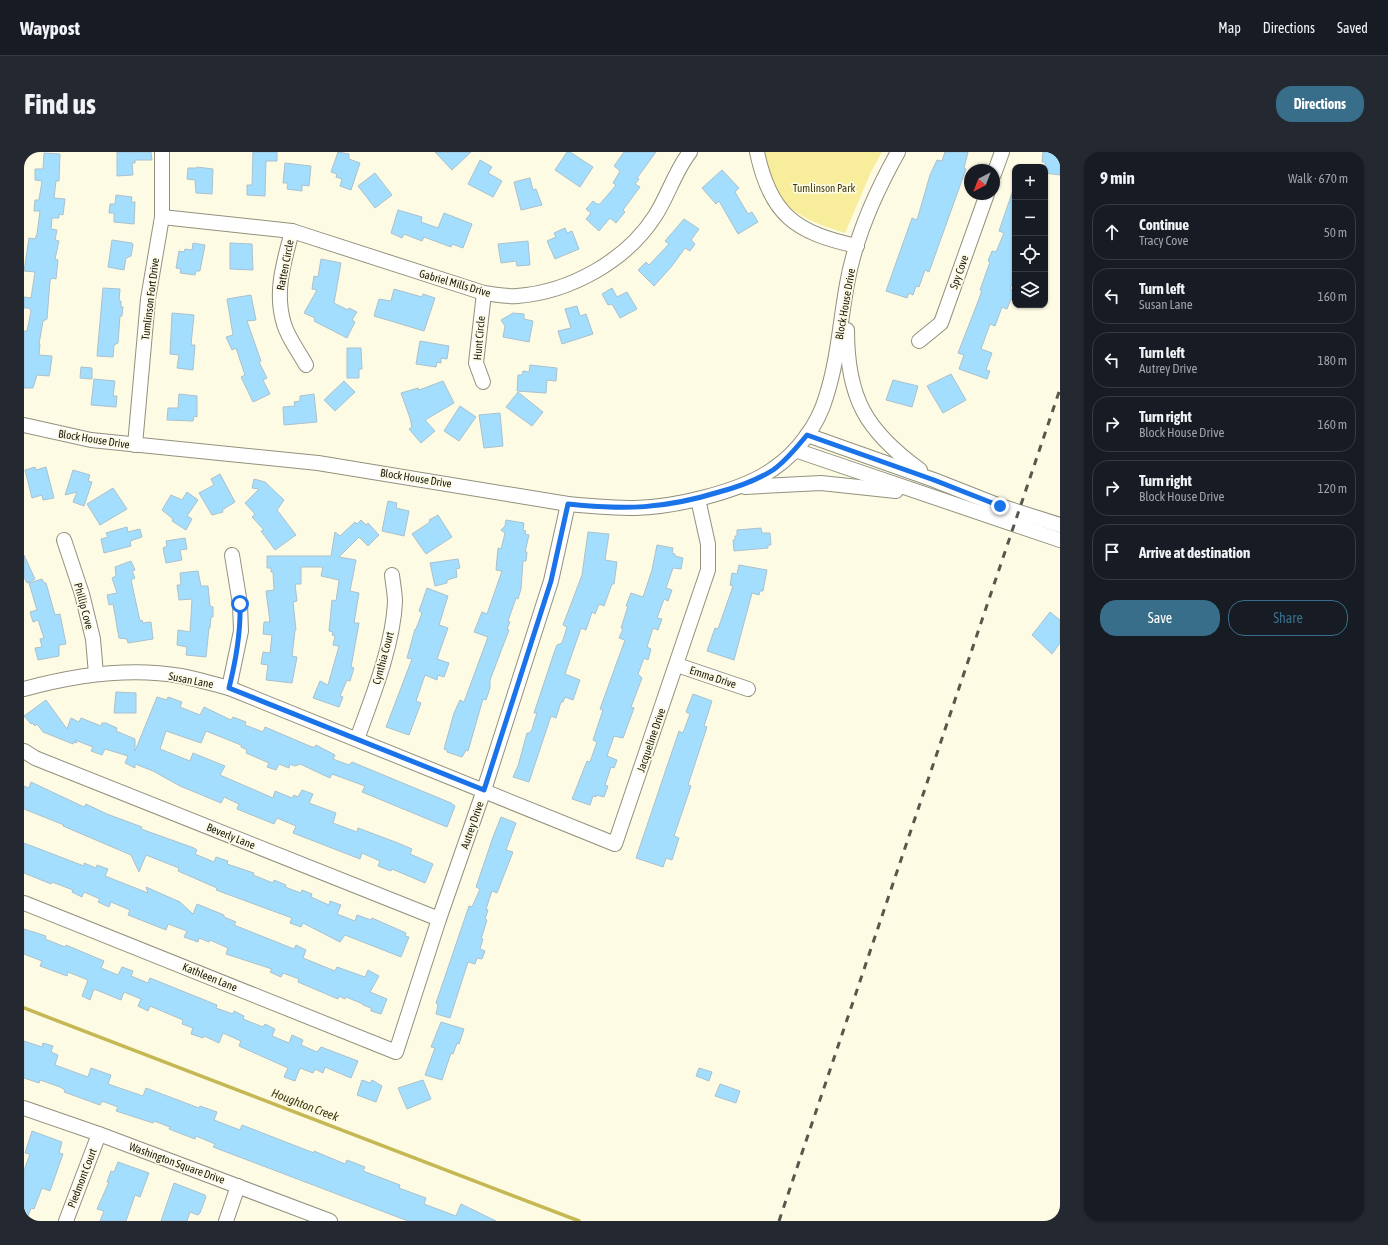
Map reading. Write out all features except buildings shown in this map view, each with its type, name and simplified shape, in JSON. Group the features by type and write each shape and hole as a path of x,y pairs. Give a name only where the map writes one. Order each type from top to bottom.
{"street":[{"name":"Tumlinson Fort Drive","path":"135,445 148,299 162,217 162,152"},
{"name":"Gabriel Mills Drive","path":"162,217 292,231 484,293 516,296 560,288 604,266 640,234 654,218 666,198 677,172 690,152"},
{"path":"757,152 767,189 775,204 789,219 813,234 857,246"},
{"name":"Block House Drive","path":"24,426 91,440 318,463 568,504 636,508 666,506 698,499 733,488 774,469 795,450 818,418 826,398 837,348 847,283 857,246 871,206 898,152"},
{"path":"998,164 1002,152"},
{"name":"Spy Cove","path":"919,341 942,323 985,200"},
{"name":"Ratten Circle","path":"292,231 279,285 280,305 284,326 306,365"},
{"path":"847,283 847,356 860,407 881,438 899,454 934,480"},
{"name":"Hunt Circle","path":"483,382 476,363 484,293"},
{"path":"807,435 934,480 1000,506 1060,525"},
{"path":"795,450 1060,540"},
{"path":"733,488 821,483 876,488 935,497"},
{"name":"Jacqueline Drive","path":"484,790 615,844 708,570 708,544 698,499"},
{"name":"Autrey Drive","path":"396,1052 439,918 484,790 551,581 568,504"},
{"name":"Phillip Cove","path":"64,540 82,594 94,639 96,674"},
{"path":"229,688 241,631 240,604 232,555"},
{"name":"Cynthia Court","path":"357,739 372,699 390,632 395,602 392,575"},
{"name":"Emma Drive","path":"677,665 748,689"},
{"name":"Susan Lane","path":"24,689 46,683 96,674 152,673 181,676 229,688 484,790"},
{"name":"Beverly Lane","path":"24,751 35,758 439,918"},
{"name":"Kathleen Lane","path":"24,903 396,1052"},
{"name":"Washington Square Drive","path":"24,1108 99,1134 330,1221"},
{"name":"Piedmont Court","path":"66,1221 99,1134"},
{"path":"226,1221 238,1186"}],"green space":[{"name":"Tumlinson Park","path":"765,152 882,152 871,172 845,233 814,222 804,217 786,204 773,185"}],"waterway":[{"name":"Houghton Creek","path":"24,1008 579,1221"}],"railway":[{"path":"779,1221 1060,389"}],"route":[{"path":"240,604 241,631 229,688 484,790 551,581 568,504 636,508 666,506 698,499 733,488 774,469 795,450 807,435 934,480 1000,506"}]}
